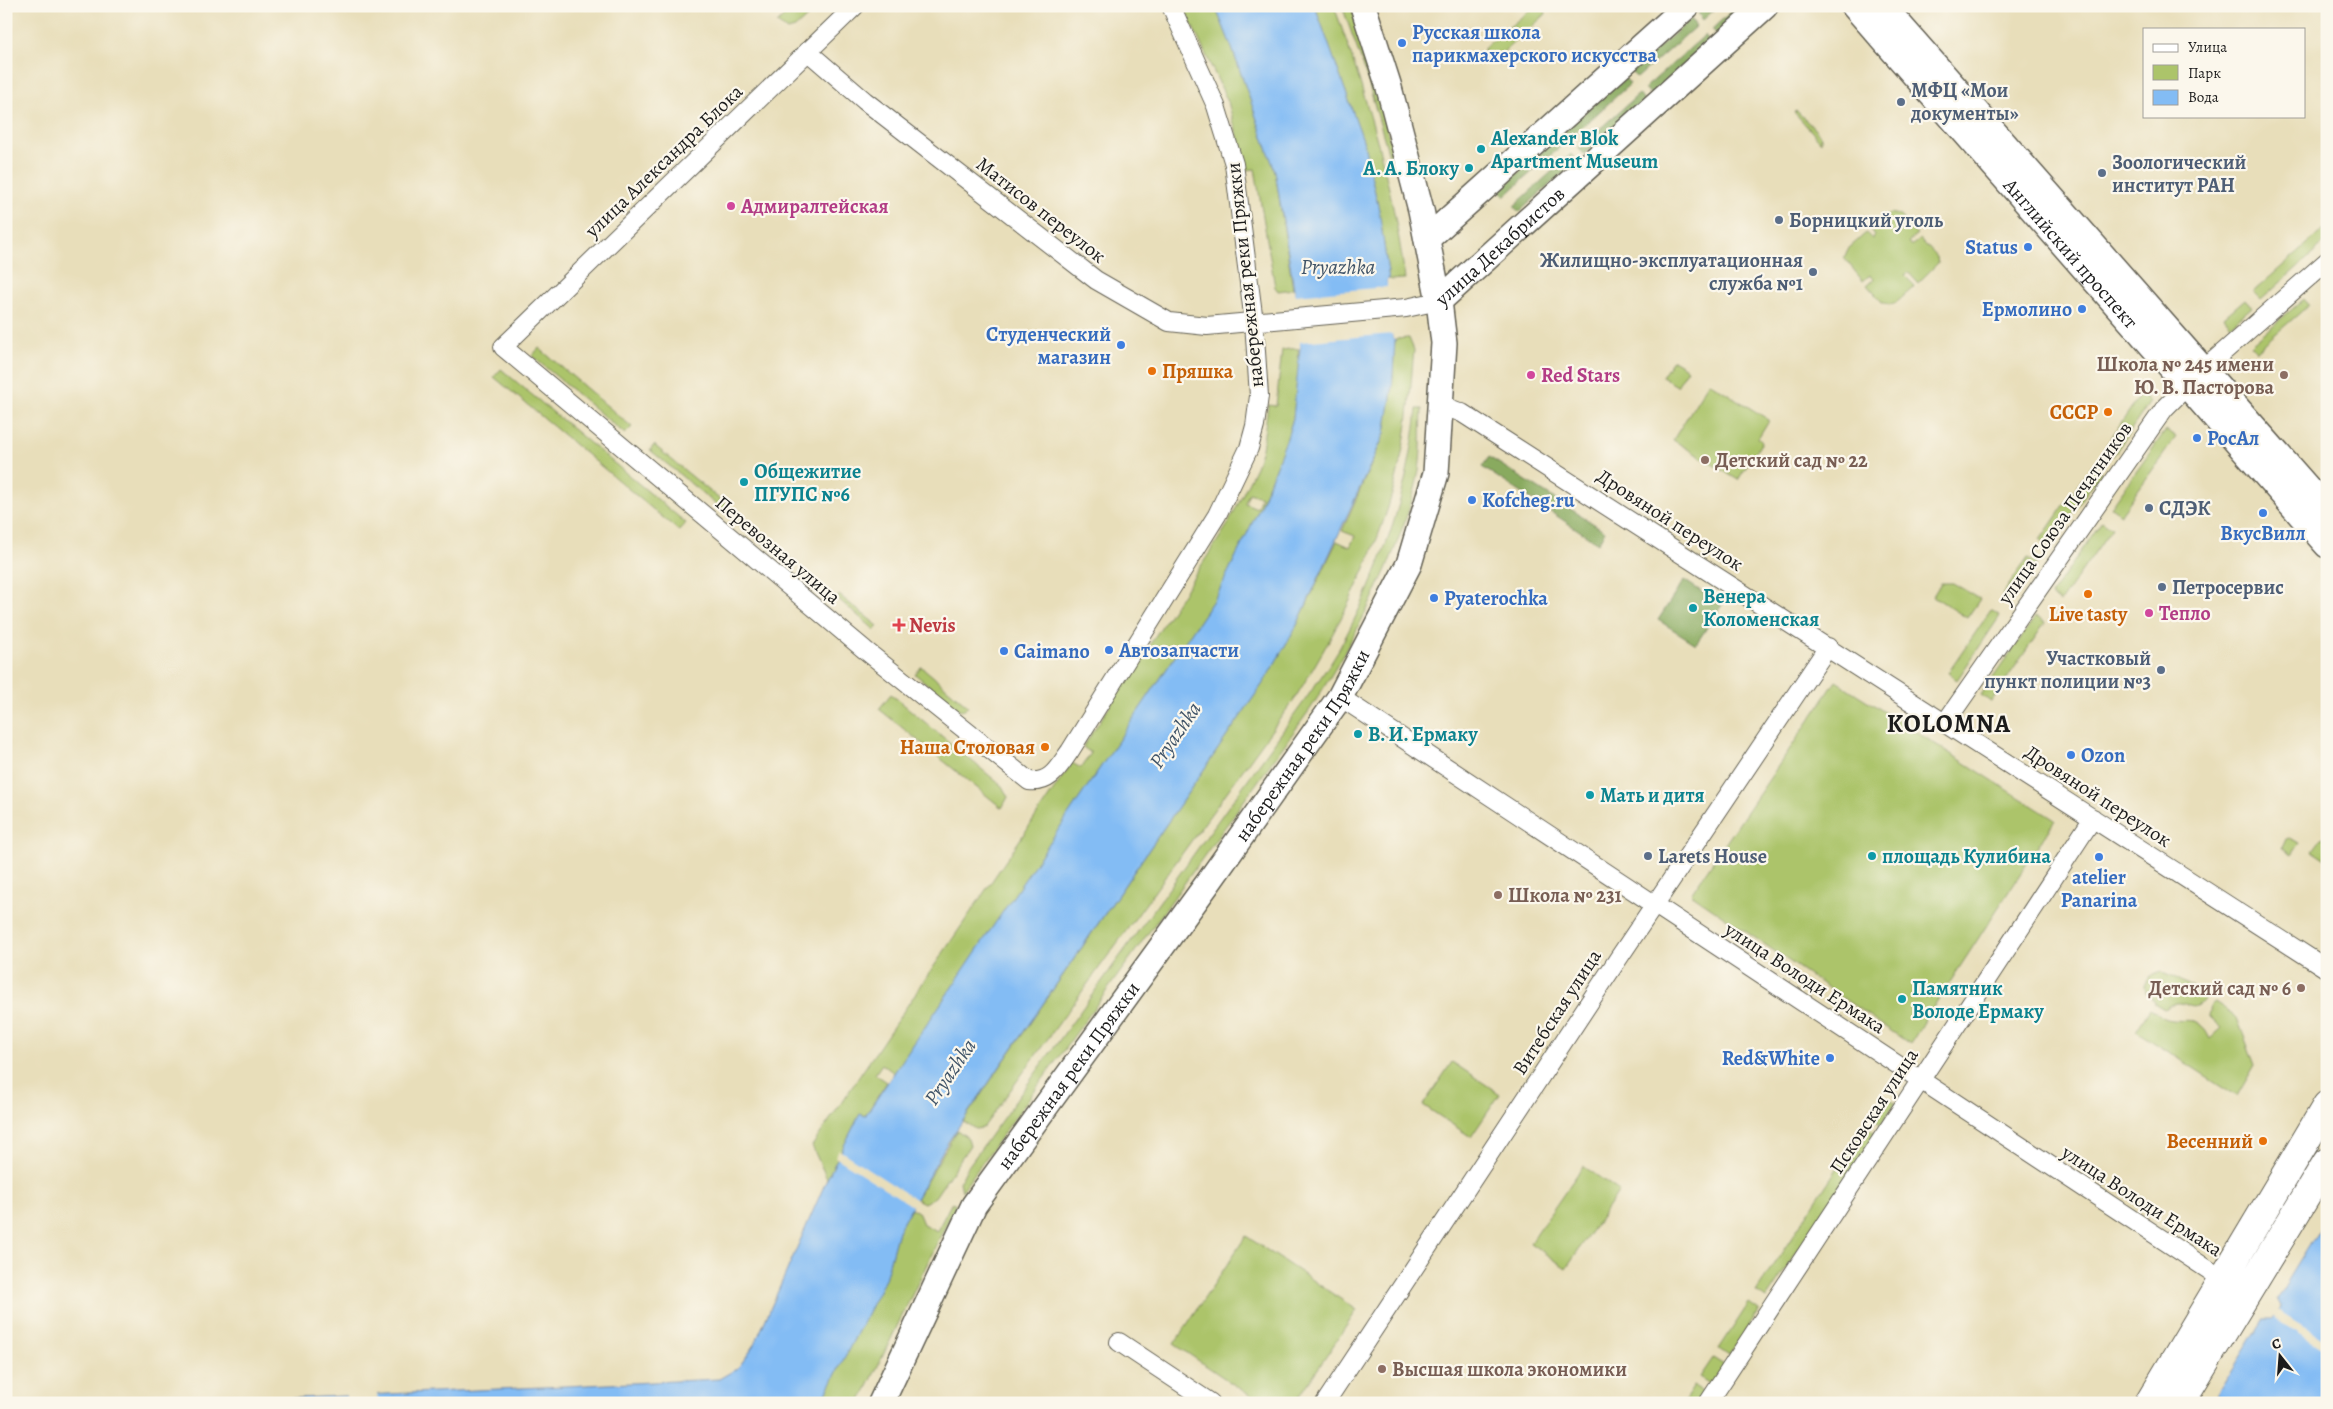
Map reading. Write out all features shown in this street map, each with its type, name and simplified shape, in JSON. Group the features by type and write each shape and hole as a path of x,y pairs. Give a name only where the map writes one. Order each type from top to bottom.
{"main road":[{"name":"набережная реки Пряжки","path":"880,1403 974,1206 1208,883 1340,696 1409,564 1436,473 1444,343 1427,239 1388,84 1363,6"},
{"path":"1427,239 1687,6"},
{"name":"улица Декабристов","path":"1438,301 1766,6"},
{"name":"Английский проспект","path":"1854,6 2195,377 2327,510"},
{"name":"Английский проспект","path":"1883,6 2195,377 2327,545"},
{"path":"2149,1403 2327,1105"},
{"path":"2180,1403 2327,1162"}],"street":[{"name":"улица Александра Блока","path":"503,347 855,6"},
{"name":"набережная реки Пряжки","path":"1029,781 1040,782 1049,778 1056,770 1218,515 1249,448 1255,426 1259,396 1254,322 1234,164 1216,106 1171,6"},
{"name":"Матисов переулок","path":"807,51 865,101 1096,280 1169,322 1207,326 1281,320"},
{"name":"улица Союза Печатников","path":"1945,723 2164,409 2195,377 2327,261"},
{"name":"улица Декабристов","path":"1281,320 1406,308 1438,301"},
{"name":"Перевозная улица","path":"503,347 857,643 1029,781"},
{"name":"Дровяной переулок","path":"1441,405 1462,413 1484,427 2327,969"},
{"name":"Витебская улица","path":"1324,1403 1654,905 1828,647"},
{"name":"улица Володи Ермака","path":"1340,696 2246,1295"},
{"name":"Псковская улица","path":"1708,1403 2093,818"},
{"path":"1119,1342 1211,1403"}],"green space":[{"path":"794,6 819,6 795,28 787,30 777,23"},
{"path":"1183,6 1215,6 1232,48 1275,171 1293,289 1278,291 1275,287 1255,169 1247,170 1228,102"},
{"path":"1315,6 1334,6 1357,73 1386,174 1405,279 1389,280 1379,210 1363,140"},
{"path":"1342,6 1351,6 1376,86 1396,165 1392,166 1364,68"},
{"path":"1535,6 1544,6 1546,14 1493,61 1488,60 1483,52 1485,47"},
{"path":"1705,6 1718,6 1703,20 1698,13"},
{"path":"1737,6 1750,6 1718,36 1712,29"},
{"path":"1691,19 1696,26 1637,78 1631,72"},
{"path":"1705,35 1710,42 1651,95 1645,88"},
{"path":"1624,77 1630,84 1570,138 1564,131"},
{"path":"1639,94 1644,101 1584,154 1578,148"},
{"path":"1797,111 1821,136 1821,142 1794,112"},
{"path":"1556,138 1562,145 1505,196 1499,190"},
{"path":"1571,154 1577,161 1519,212 1514,206"},
{"path":"1890,213 1899,215 1917,235 1908,242 1911,246 1920,239 1937,257 1938,263 1918,283 1908,272 1905,276 1915,286 1897,302 1889,305 1882,302 1867,285 1874,279 1870,275 1863,281 1844,258 1848,249 1866,233 1872,239 1875,236 1870,229"},
{"path":"2324,229 2327,232 2327,241 2261,300 2253,292"},
{"path":"2245,299 2252,307 2231,325 2224,317"},
{"path":"2304,299 2309,305 2256,351 2250,345"},
{"path":"1409,338 1414,350 1407,426 1398,472 1389,506 1377,539 1348,605 1331,637 1295,698 983,1128 975,1129 963,1121 1264,682 1297,625 1337,541 1350,547 1355,536 1342,531 1385,433 1392,391 1395,339"},
{"path":"539,348 632,427 625,434 532,356"},
{"path":"1298,348 1299,370 1293,418 1259,509 1218,593 894,1073 882,1064 875,1074 887,1082 865,1116 860,1114 827,1179 812,1146 1072,763 1081,768 1091,753 1083,747 1227,526 1256,467 1262,449 1268,405 1276,406 1282,350","holes":["1249,493 1261,497 1257,508 1245,503"]},
{"path":"1673,360 1688,369 1677,386 1662,377"},
{"path":"501,369 686,523 679,531 494,377"},
{"path":"1709,382 1769,420 1758,438 1762,442 1738,480 1673,440"},
{"path":"2140,395 2150,402 2113,456 2103,450"},
{"path":"1417,409 1422,409 1421,455 1411,502 1384,573 1334,670 1311,708 962,1191 960,1182 967,1168 1303,703 1339,649 1367,593 1390,533 1407,472"},
{"path":"2166,430 2176,437 2121,514 2111,507"},
{"path":"654,445 797,563 793,568 650,450"},
{"path":"1489,457 1605,531 1598,543 1482,467"},
{"path":"2092,465 2101,472 2050,546 2040,540"},
{"path":"2102,521 2112,528 2060,602 2051,595"},
{"path":"2028,558 2037,564 2011,602 2002,595"},
{"path":"1684,580 1722,605 1696,644 1658,620"},
{"path":"1941,583 1953,583 1980,599 1967,618 1933,596"},
{"path":"839,595 878,626 875,630 837,598"},
{"path":"1991,610 2000,616 1957,680 1948,673"},
{"path":"2036,616 2045,623 1991,702 1981,695"},
{"path":"921,667 968,706 963,710 957,709 915,674"},
{"path":"1836,681 2055,820 1910,1044 1691,894"},
{"path":"891,694 1002,786 1008,797 1002,808 879,709"},
{"path":"2327,836 2327,860 2312,850 2321,838"},
{"path":"2289,838 2300,843 2292,855 2282,848 2286,839"},
{"path":"2162,972 2175,977 2206,997 2196,1006 2192,1007 2178,1003 2164,1009 2154,1003 2155,1001 2145,993 2144,985 2150,976"},
{"path":"2215,1003 2237,1018 2255,1065 2237,1096 2136,1031 2150,1009 2167,1019 2196,1022 2201,1025 2210,1039 2222,1028 2209,1016 2211,1006"},
{"path":"1452,1062 1500,1094 1471,1137 1423,1105"},
{"path":"1886,1096 1895,1103 1881,1124 1872,1118"},
{"path":"1865,1126 1875,1133 1766,1299 1756,1292"},
{"path":"957,1130 968,1138 970,1145 935,1197 924,1203 916,1199"},
{"path":"1583,1166 1619,1191 1566,1268 1530,1243"},
{"path":"952,1202 956,1204 860,1403 821,1403 885,1279 898,1231 911,1208 918,1212 923,1224 937,1231"},
{"path":"1246,1236 1357,1310 1295,1403 1261,1403 1174,1344"},
{"path":"1749,1303 1759,1310 1729,1356 1719,1349"},
{"path":"1713,1358 1724,1365 1711,1384 1700,1377"},
{"path":"1694,1386 1705,1393 1698,1403 1683,1403"}],"water":[{"name":"Pryazhka","path":"1215,6 1315,6 1363,140 1379,210 1389,280 1387,280 1393,339 1395,339 1392,391 1385,433 1297,625 1264,682 946,1145 898,1231 885,1279 821,1403 190,1403 719,1379 738,1368 754,1346 827,1179 860,1114 865,1116 1218,593 1259,509 1287,438 1293,418 1300,348 1294,289 1275,171 1232,48"},
{"path":"2327,1217 2327,1403 2212,1403 2263,1320 2273,1320 2281,1309 2276,1300"}],"pier":[{"path":"1387,280 1391,280 1397,339 1393,339 1392,334 1300,342 1300,348 1296,348 1290,289 1294,289 1295,295 1387,287"},
{"path":"839,1150 918,1201 914,1207 835,1157"},
{"path":"2277,1310 2327,1341 2327,1351 2273,1317"},
{"path":"377,1392 378,1403 346,1403 346,1393"}],"place":[{"name":"Русская школа парикмахерского искусства","path":"1402,43"},
{"name":"МФЦ «Мои документы»","path":"1901,102"},
{"name":"Alexander Blok Apartment Museum","path":"1481,149"},
{"name":"А. А. Блоку","path":"1469,168"},
{"name":"Зоологический институт РАН","path":"2102,173"},
{"name":"Адмиралтейская","path":"731,206"},
{"name":"Борницкий уголь","path":"1779,220"},
{"name":"Status","path":"2028,247"},
{"name":"Жилищно-эксплуатационная служба №1","path":"1813,272"},
{"name":"Ермолино","path":"2082,309"},
{"name":"Студенческий магазин","path":"1121,345"},
{"name":"Пряшка","path":"1152,371"},
{"name":"Red Stars","path":"1531,375"},
{"name":"Школа № 245 имени Ю. В. Пасторова","path":"2284,375"},
{"name":"СССР","path":"2108,412"},
{"name":"РосАл","path":"2197,438"},
{"name":"Детский сад № 22","path":"1705,460"},
{"name":"Общежитие ПГУПС №6","path":"744,482"},
{"name":"Kofcheg.ru","path":"1472,500"},
{"name":"СДЭК","path":"2149,508"},
{"name":"ВкусВилл","path":"2263,513"},
{"name":"Петросервис","path":"2162,587"},
{"name":"Live tasty","path":"2088,594"},
{"name":"Pyaterochka","path":"1434,598"},
{"name":"Венера Коломенская","path":"1693,608"},
{"name":"Тепло","path":"2149,613"},
{"name":"Nevis","path":"899,625"},
{"name":"Автозапчасти","path":"1109,650"},
{"name":"Caimano","path":"1004,651"},
{"name":"Участковый пункт полиции №3","path":"2161,670"},
{"name":"В. И. Ермаку","path":"1358,734"},
{"name":"Наша Столовая","path":"1045,747"},
{"name":"Ozon","path":"2071,755"},
{"name":"Мать и дитя","path":"1590,795"},
{"name":"Larets House","path":"1648,856"},
{"name":"площадь Кулибина","path":"1872,856"},
{"name":"atelier Panarina","path":"2099,857"},
{"name":"Школа № 231","path":"1498,895"},
{"name":"Детский сад № 6","path":"2301,988"},
{"name":"Памятник Володе Ермаку","path":"1902,999"},
{"name":"Red&White","path":"1830,1058"},
{"name":"Весенний","path":"2263,1141"},
{"name":"Высшая школа экономики","path":"1382,1369"}],"district":[{"name":"KOLOMNA","path":"1949,724"}]}
